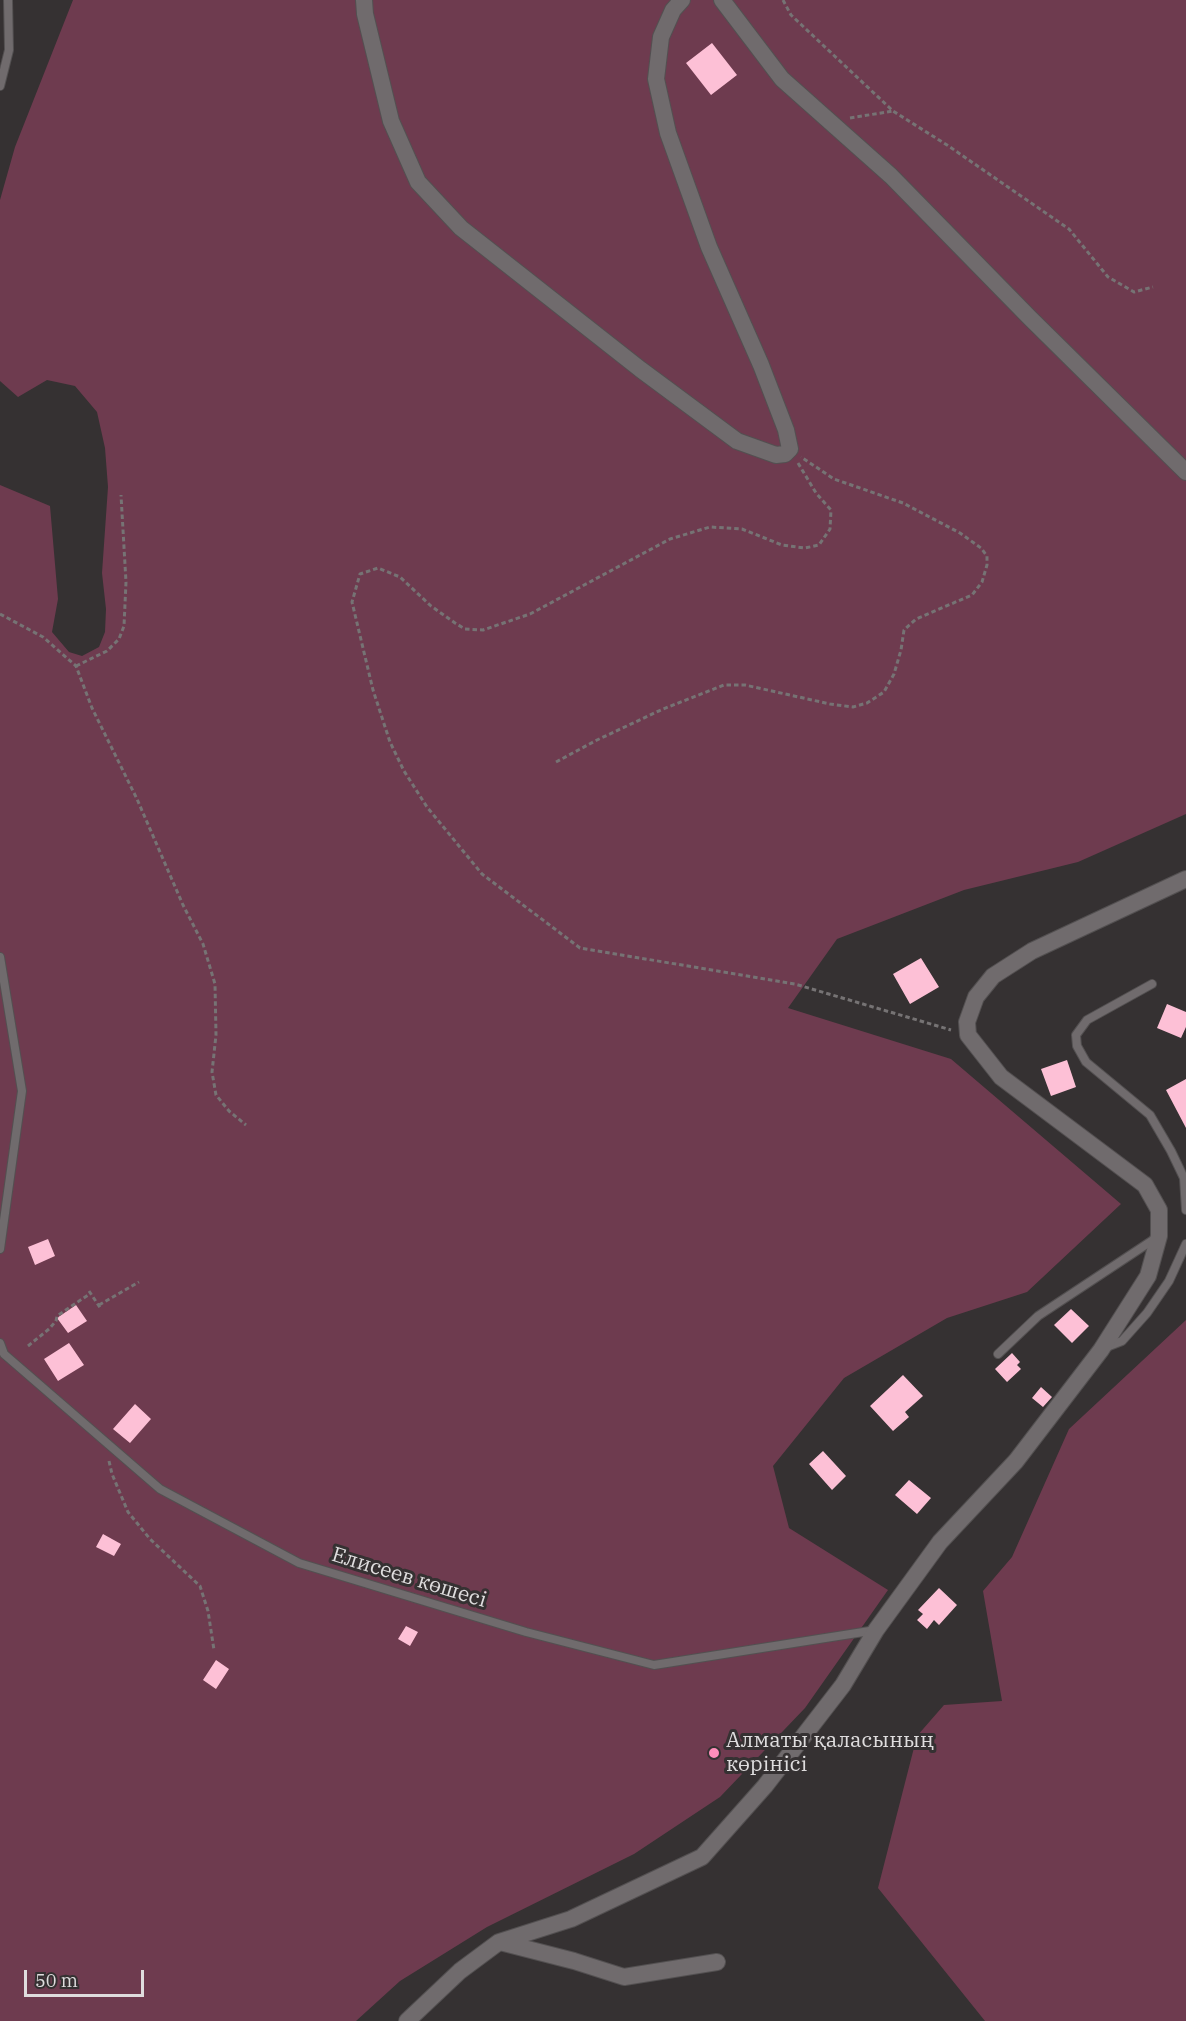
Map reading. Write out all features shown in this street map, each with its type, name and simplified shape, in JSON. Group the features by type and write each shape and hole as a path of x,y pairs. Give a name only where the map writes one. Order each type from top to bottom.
{"street":[{"path":"364,0 365,14 391,121 418,182 461,228 640,369 737,441 776,456 785,454 790,449 786,429 761,365 709,247 668,133 656,79 661,37 673,10 682,0"},
{"path":"722,0 782,79 891,176 1030,318 1186,471"},
{"path":"406,2021 460,1971 499,1942 571,1919 702,1857 765,1786 843,1685 876,1630 940,1542 1016,1461 1101,1350 1148,1276 1159,1236 1159,1210 1145,1185 1001,1077 968,1035 967,1022 976,997 993,976 1032,951 1186,879"},
{"path":"499,1942 574,1961 624,1977 717,1962"}],"lane":[{"path":"0,86 9,50 8,0"},
{"path":"0,957 22,1091 0,1250"},
{"path":"1152,984 1087,1020 1076,1035 1077,1046 1086,1062 1150,1116 1184,1178 1186,1210"},
{"path":"998,1354 1038,1316 1159,1236"},
{"path":"1101,1350 1122,1341 1147,1313 1168,1281 1186,1244"},
{"name":"Елисеев көшесі","path":"0,1343 4,1354 160,1489 299,1563 526,1632 654,1665 876,1630"}],"path":[{"path":"783,0 791,15 893,111 947,145 1069,229 1108,277 1134,292 1154,287"},
{"path":"831,124 855,116 893,111"},
{"path":"556,762 653,713 724,685 745,685 853,707 867,703 884,692 894,674 904,630 916,619 972,595 982,582 987,556 981,548 967,538 903,503 834,479 790,449"},
{"path":"790,449 816,493 831,510 830,529 819,545 804,548 782,545 742,529 710,527 670,539 530,614 483,630 465,629 455,623 431,606 400,577 378,568 360,574 352,602 373,690 390,742 427,807 482,874 580,948 795,984 968,1035"},
{"path":"76,666 107,651 119,639 124,626 126,582 121,495"},
{"path":"0,614 43,637 76,666 97,718 137,799 183,905 203,944 215,984 216,1035 212,1072 216,1095 229,1111 246,1125"},
{"path":"28,1346 56,1322 57,1316 90,1292 100,1307 139,1282"},
{"path":"105,1442 112,1474 128,1512 150,1539 201,1586 208,1611 214,1650"}],"shaded area":[{"path":"73,0 1186,0 1186,814 1078,862 964,890 837,939 788,1008 951,1059 1121,1204 1027,1292 947,1318 844,1378 773,1466 789,1528 888,1590 805,1708 720,1797 634,1854 487,1927 400,1981 356,2021 0,2021 0,485 50,506 58,599 52,632 69,652 82,656 99,647 105,632 106,609 102,573 108,487 105,448 97,412 75,386 47,380 18,397 0,381 0,200 15,147"},
{"path":"1186,1320 1186,2021 985,2021 878,1888 917,1736 944,1705 1002,1701 983,1591 1012,1557 1069,1429"}],"building":[{"path":"712,43 737,75 711,95 686,63"},
{"path":"921,958 939,987 910,1004 893,974"},
{"path":"1167,1004 1186,1012 1186,1027 1181,1038 1157,1028"},
{"path":"1067,1060 1076,1087 1051,1096 1041,1069"},
{"path":"1186,1079 1186,1128 1166,1090"},
{"path":"48,1239 55,1256 35,1265 28,1247"},
{"path":"76,1305 87,1321 68,1333 57,1318"},
{"path":"1071,1309 1089,1326 1072,1343 1054,1325"},
{"path":"69,1343 84,1365 58,1381 44,1359"},
{"path":"1012,1353 1020,1362 1017,1365 1021,1369 1007,1382 995,1369"},
{"path":"903,1375 923,1396 905,1412 909,1417 893,1431 870,1406"},
{"path":"1041,1387 1052,1397 1043,1407 1032,1398"},
{"path":"135,1404 151,1419 130,1443 113,1429"},
{"path":"823,1451 846,1476 832,1490 809,1464"},
{"path":"909,1480 931,1498 917,1514 895,1495"},
{"path":"103,1534 121,1544 114,1556 96,1547"},
{"path":"939,1588 957,1605 939,1625 934,1620 927,1629 917,1620 923,1614 918,1610"},
{"path":"406,1626 418,1632 410,1646 398,1639"},
{"path":"216,1660 229,1669 216,1689 203,1680"}],"place":[{"name":"Алматы қаласының көрінісі","path":"714,1753"}]}
